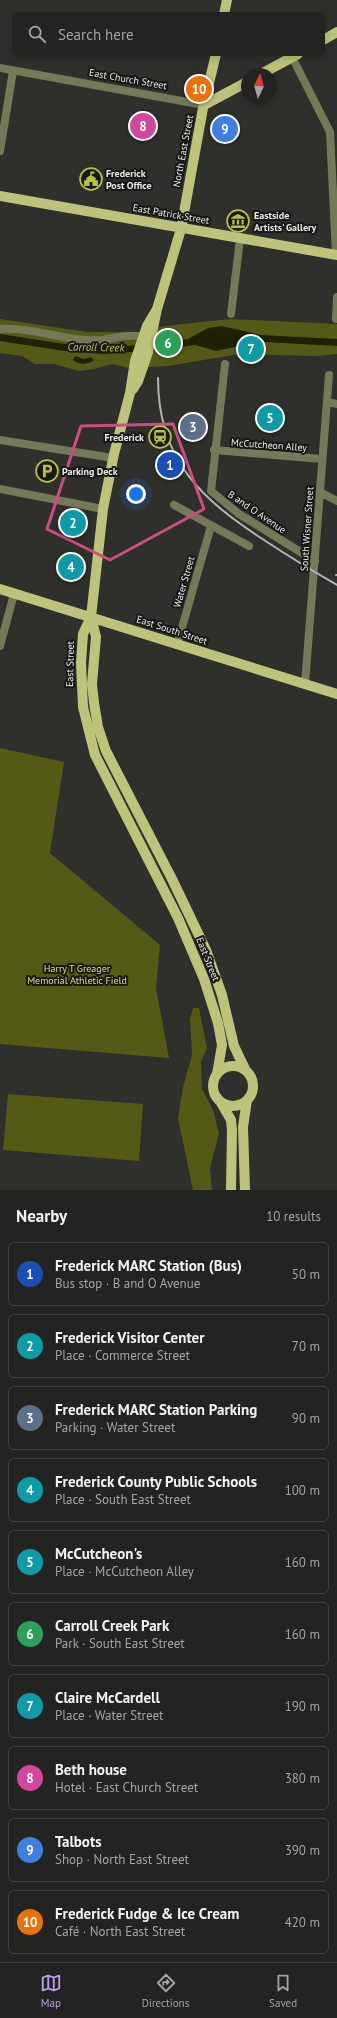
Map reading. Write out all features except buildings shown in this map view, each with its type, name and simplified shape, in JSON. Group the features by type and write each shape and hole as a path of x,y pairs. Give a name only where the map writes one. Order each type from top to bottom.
{"main road":[{"path":"224,12 227,0"},
{"path":"325,39 337,32"},
{"name":"North East Street","path":"91,617 103,509 113,458 130,393 138,381 143,352 143,340 147,326 157,309 181,229 204,105 216,56"},
{"path":"273,68 295,56"},
{"path":"204,105 241,85"},
{"name":"East Patrick Street","path":"0,196 336,255"},
{"name":"East South Street","path":"0,589 337,694"},
{"name":"East Street","path":"91,617 96,637 92,684 94,703 98,727 106,751 172,879 206,950 222,995 234,1046 245,1069"},
{"name":"East Street","path":"91,617 83,634 80,663 83,707 88,732 95,755 107,781 178,918 204,979 218,1023 222,1045 218,1074"},
{"path":"220,1101 227,1105 236,1105 247,1100 252,1094 254,1086 252,1078 245,1069 236,1066 228,1066 218,1074 214,1089 220,1101 231,1120 231,1190"},
{"path":"245,1190 243,1127 247,1100"}],"street":[{"path":"295,56 330,132 336,255"},
{"name":"East Church Street","path":"0,68 204,105"},
{"path":"0,151 13,71"},
{"path":"231,314 240,239"},
{"path":"336,319 337,297"},
{"path":"0,329 14,328 40,331 81,340 143,340"},
{"path":"214,450 225,364"},
{"name":"South Wisner Street","path":"305,684 329,375"},
{"path":"327,402 337,404"},
{"path":"0,440 113,458"},
{"name":"McCutcheon Alley","path":"214,450 322,459"},
{"name":"B and O Avenue","path":"214,450 211,491 215,496 239,514 315,561"},
{"path":"0,489 103,509"},
{"path":"320,492 337,501"},
{"path":"174,505 249,546"},
{"name":"Water Street","path":"177,644 212,526"},
{"path":"0,646 14,594"}],"highlighted area":[{"path":"173,424 204,509 110,560 47,529 81,426"}],"green space":[{"path":"0,319 88,332 137,332 165,326 230,319 337,324 337,354 316,356 239,354 168,366 128,368 112,364 79,371 54,364 35,364 22,356 0,353"},
{"name":"Harry T Greager Memorial Athletic Field","path":"0,748 64,762 50,853 160,945 156,988 169,1058 0,1044"},
{"path":"193,1008 199,1008 207,1048 201,1062 202,1089 213,1110 219,1133 210,1168 212,1190 193,1190 178,1118 183,1087 192,1055 190,1019"},
{"path":"8,1094 143,1104 139,1161 3,1150"}],"water":[{"name":"Carroll Creek","path":"222,326 261,335 337,339 337,346 265,342 216,351 195,345 159,350 104,354 65,351 0,341 0,334 65,344 127,346 188,339 208,328"},
{"path":"75,356 84,359 91,357 94,360 86,364 80,364 73,360"}],"railway":[{"path":"158,378 160,407 166,433 175,455 188,475 204,494 244,526 284,553 337,585"}],"place":[{"name":"Frederick Fudge & Ice Cream","path":"199,89"},
{"name":"Beth house","path":"143,126"},
{"name":"Talbots","path":"225,129"},
{"name":"Frederick Post Office","path":"91,179"},
{"name":"Eastside Artists' Gallery","path":"238,221"},
{"name":"Carroll Creek Park","path":"168,343"},
{"name":"Claire McCardell","path":"251,349"},
{"name":"McCutcheon's","path":"270,418"},
{"name":"Frederick MARC Station Parking","path":"193,427"},
{"name":"Frederick","path":"160,437"},
{"name":"Frederick MARC Station (Bus)","path":"170,465"},
{"name":"Parking Deck","path":"47,471"},
{"name":"Frederick Visitor Center","path":"73,523"},
{"name":"Frederick County Public Schools","path":"71,567"}]}
